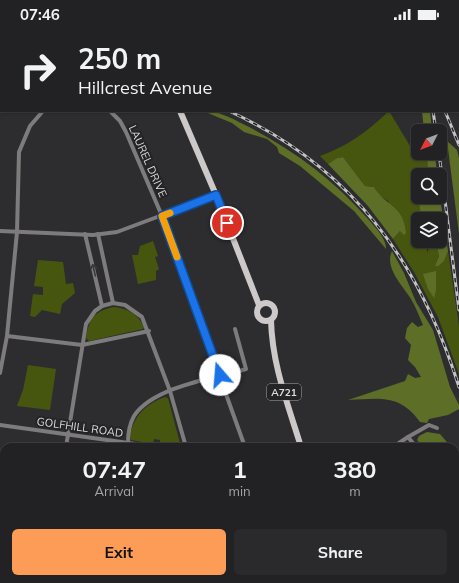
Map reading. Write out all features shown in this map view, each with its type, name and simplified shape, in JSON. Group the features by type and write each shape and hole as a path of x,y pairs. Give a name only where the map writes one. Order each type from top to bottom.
{"main road":[{"name":"A721","path":"180,112 216,195 251,289 262,304"},
{"name":"A721","path":"262,304 270,304 274,308 274,316 268,321 261,320 257,316 256,310 262,304"},
{"name":"A721","path":"268,321 275,361 300,443"}],"street":[{"path":"0,373 7,336 17,232 20,152 30,126 42,112"},
{"name":"LAUREL DRIVE","path":"111,112 120,121 126,132 162,216 244,443"},
{"path":"0,231 85,234 117,232 216,195"},
{"path":"85,234 102,306"},
{"path":"98,234 113,304"},
{"path":"67,443 86,324 90,317 102,306 113,304 125,305 142,317 170,391 185,443"},
{"path":"128,443 128,430 133,418 138,411 155,398 170,391 220,375 246,369 235,329"},
{"path":"7,336 82,345 148,331"},
{"name":"GOLFHILL ROAD","path":"0,425 128,443"},
{"path":"398,443 429,425 437,428"},
{"path":"408,436 413,443"}],"green space":[{"path":"205,112 213,112 230,117 279,144 311,166 355,204 377,229 386,245 386,249 354,211 300,166 279,153 277,147 267,139 244,132 232,123"},
{"path":"390,112 411,148 411,160 427,160 428,168 411,168 411,204 420,204 421,212 411,212 411,248 427,248 427,253 429,248 437,248 439,256 435,266 444,261 448,251 459,326 459,374 438,317 414,272 393,239 400,231 388,201 379,195 374,187 365,186 343,157 337,158 328,164 320,156 340,148"},
{"path":"422,112 430,112 431,124 423,124"},
{"path":"447,141 457,150 459,158 459,234"},
{"path":"343,157 365,186 374,187 384,199 398,211 404,224 406,233 404,235 400,231 393,239 368,206 328,164 337,158"},
{"path":"427,160 436,160 436,168 428,168"},
{"path":"419,204 441,204 442,212 421,212"},
{"path":"153,241 158,256 155,257 159,269 156,271 156,280 138,284 132,255 138,255 140,246"},
{"path":"447,244 448,251 444,261 438,266 435,266 439,256 437,248 447,248"},
{"path":"392,251 404,273 416,302 433,330 450,387 459,405 459,409 448,415 429,419 427,423 420,422 404,406 396,402 379,399 348,400 405,381 408,374 415,378 421,377 415,367 408,360 411,345 405,338 407,328 412,322 418,327 423,325 413,302 399,283 392,270 390,257"},
{"path":"38,260 63,262 66,284 73,283 75,293 62,304 60,314 42,310 35,317 30,316 33,294 43,295 43,287 34,286"},
{"path":"436,271 436,290 434,298 428,289 423,274"},
{"path":"113,307 132,312 142,322 144,327 143,329 89,341 86,338 93,317 101,311"},
{"path":"28,365 56,369 50,410 17,406 23,390"},
{"path":"165,397 168,398 180,443 160,443 160,440 154,439 153,443 131,440 131,431 137,417 145,408"},
{"path":"427,432 440,434 448,443 420,443 417,440 419,436"}],"railway":[{"path":"231,112 272,134 311,160 345,189 375,222 401,259 423,298 443,341 459,387"},
{"path":"433,112 435,124"},
{"path":"445,112 459,145"},
{"path":"440,160 459,310"}],"slow traffic":[{"path":"170,213 162,216 177,257"}],"route":[{"path":"220,375 162,216 216,195 227,223"}]}
